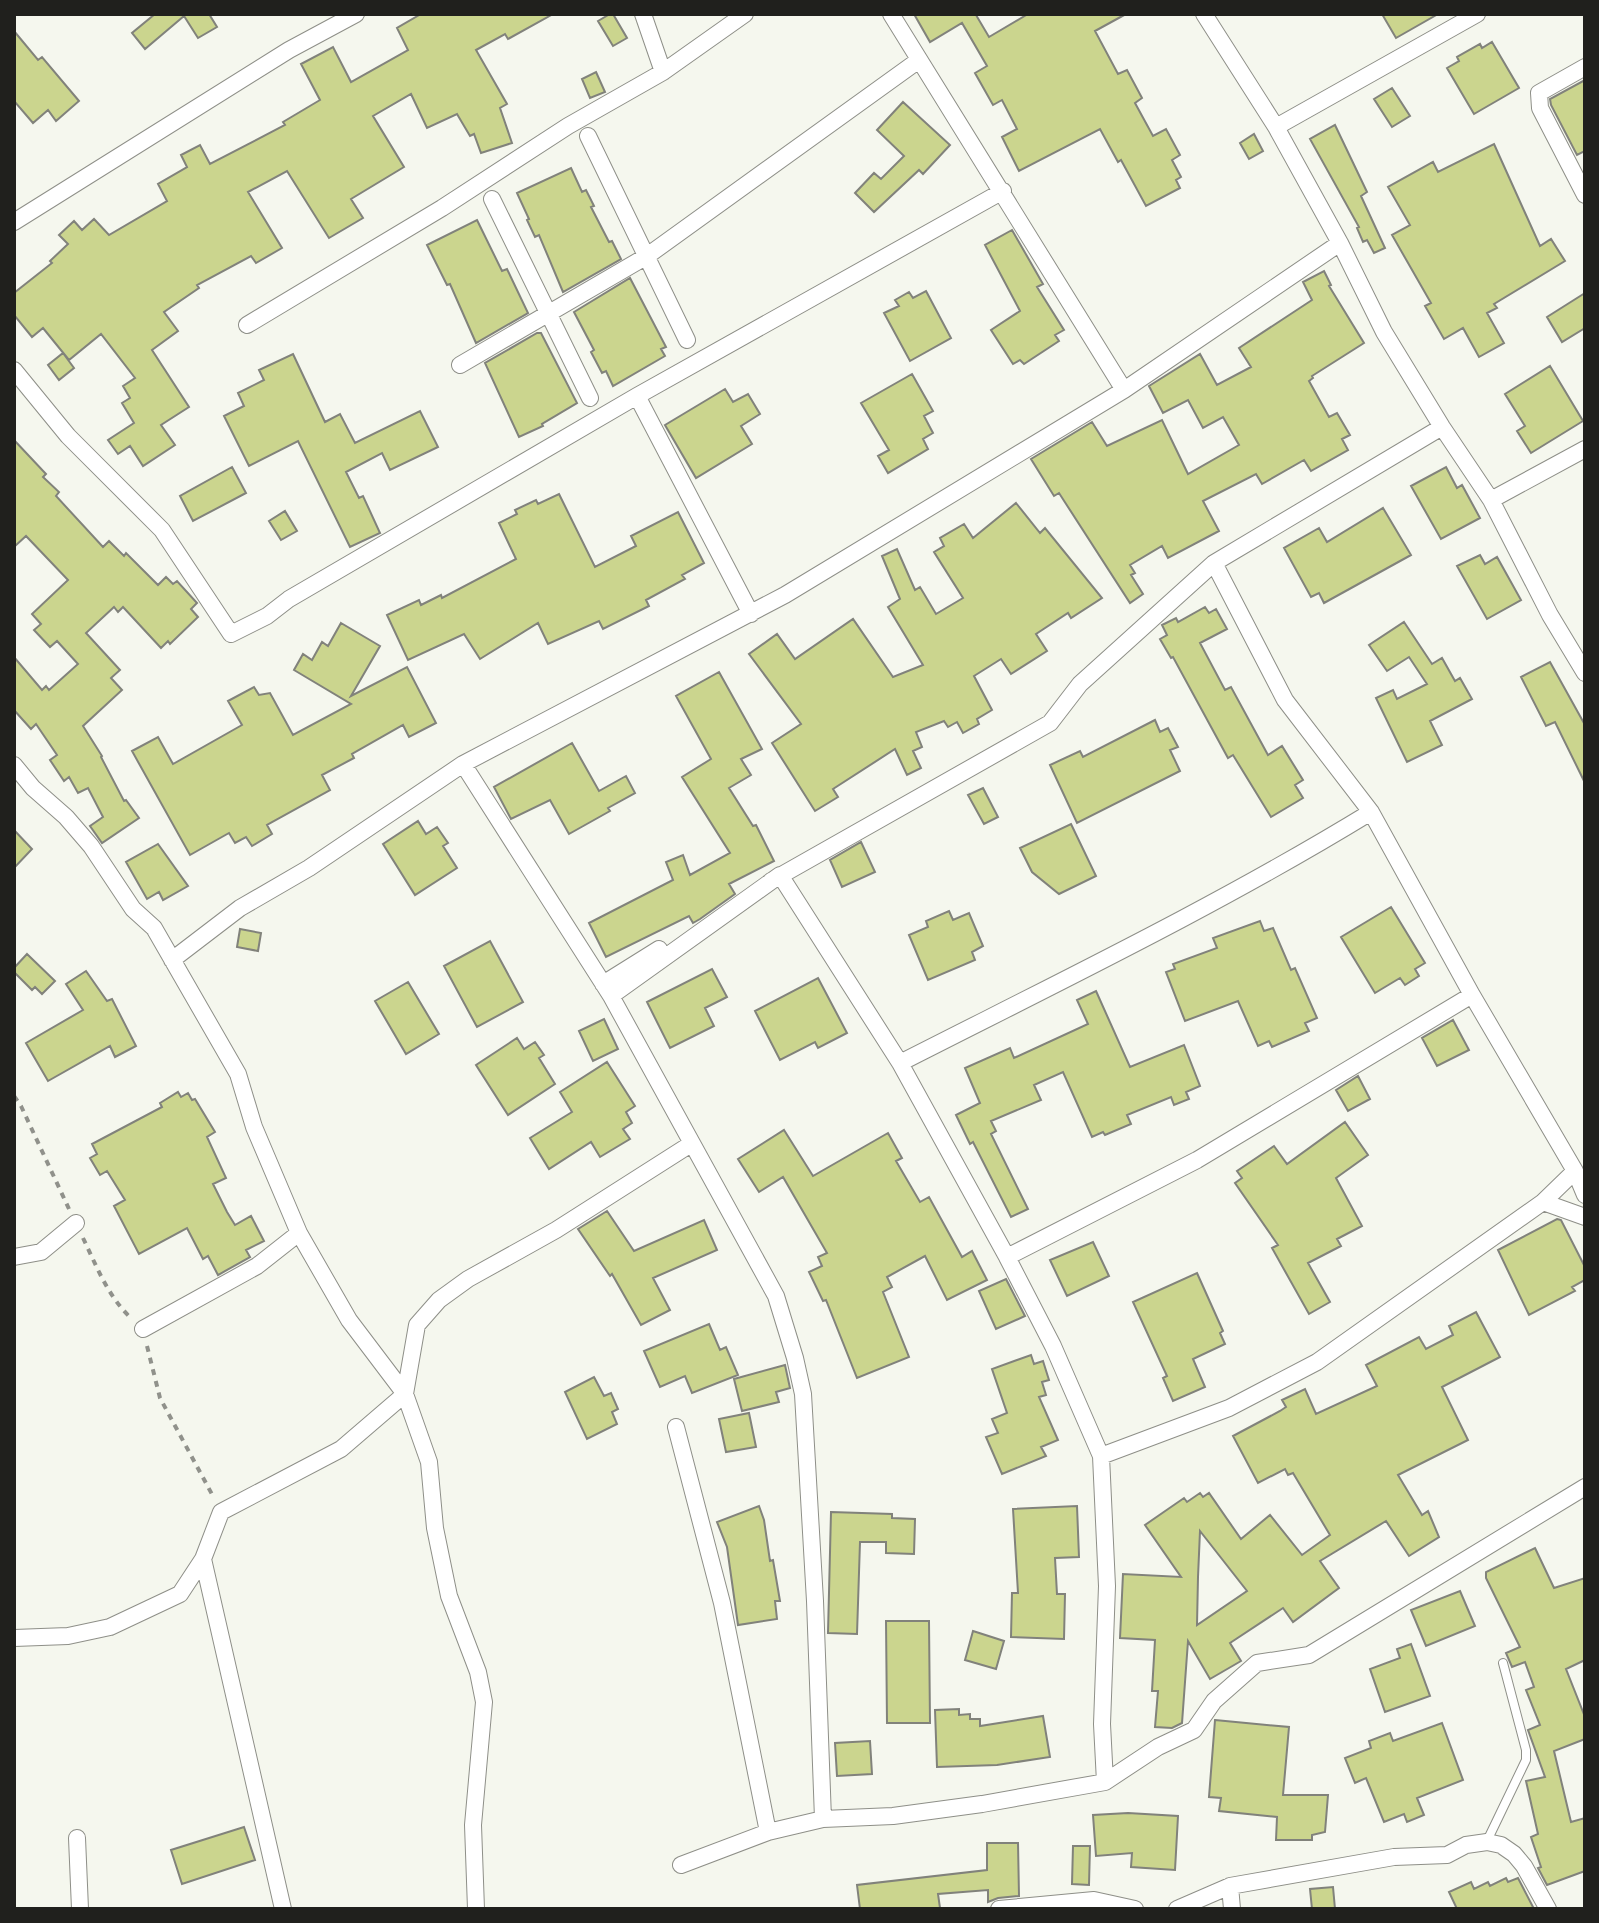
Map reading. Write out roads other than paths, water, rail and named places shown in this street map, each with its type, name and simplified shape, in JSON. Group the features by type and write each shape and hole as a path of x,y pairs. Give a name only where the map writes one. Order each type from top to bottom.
{"street":[{"path":"14,222 289,50 356,14"},
{"path":"643,14 663,72"},
{"path":"247,325 442,208 568,126 663,72 745,14"},
{"path":"891,14 1124,390"},
{"path":"1204,14 1276,127 1340,243 1384,332 1491,500 1550,615 1585,673"},
{"path":"1276,127 1477,14"},
{"path":"460,365 647,256 919,60"},
{"path":"1585,67 1539,93 1540,108 1585,195"},
{"path":"588,136 687,340"},
{"path":"14,370 68,436 162,530 231,634 267,616 289,599 637,396 1003,191"},
{"path":"492,199 590,398"},
{"path":"172,960 240,908 309,868 463,764 751,614 1124,390 1340,243"},
{"path":"637,396 751,614"},
{"path":"607,990 780,875 1050,723 1080,684 1214,563 1442,427"},
{"path":"1491,500 1585,449"},
{"path":"1214,563 1285,700 1371,812 1472,995 1575,1171 1585,1195"},
{"path":"463,764 607,990 776,1296 803,1394 823,1819"},
{"path":"14,765 91,846 133,909 154,928 238,1074 254,1127 299,1233 349,1320 405,1394 429,1462 435,1528 449,1596 478,1672 484,1702 473,1825 476,1909"},
{"path":"900,1063 1214,903 1300,856 1371,812"},
{"path":"780,875 900,1063 1053,1346 1101,1456 1107,1586 1102,1724 1105,1782"},
{"path":"1007,1257 1197,1160 1472,995"},
{"path":"14,1638 68,1636 110,1627 180,1594 203,1559 221,1512 341,1449 405,1394 417,1325 439,1300 468,1279 556,1230 691,1144"},
{"path":"1101,1456 1229,1408 1317,1362 1543,1202 1575,1171"},
{"path":"1543,1202 1585,1217"},
{"path":"14,1257 41,1252 76,1223"},
{"path":"143,1329 257,1266 299,1233"},
{"path":"676,1427 722,1603 768,1832"},
{"path":"681,1865 768,1832 823,1819 922,1812 1105,1782 1158,1747 1194,1730 1214,1701 1257,1663 1309,1655 1585,1487"},
{"path":"203,1559 283,1909"},
{"path":"77,1838 80,1909"},
{"path":"1177,1909 1230,1886 1394,1857 1447,1855 1466,1845 1487,1842 1501,1845 1514,1854 1548,1909"},
{"path":"1230,1886 1232,1909"},
{"path":"999,1909 1094,1904 1135,1909"}],"lane":[{"path":"1487,1842 1526,1760 1503,1663"}]}
